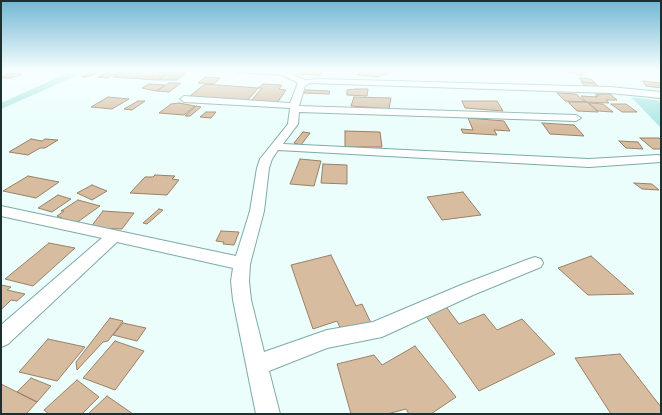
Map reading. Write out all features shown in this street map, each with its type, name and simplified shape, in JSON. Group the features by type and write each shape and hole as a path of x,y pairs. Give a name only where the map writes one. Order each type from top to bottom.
{"street":[{"path":"268,414 242,300 240,281 242,264 257,211 263,168 266,159 293,124 299,89"},
{"path":"597,89 661,95"},
{"path":"184,99 295,108 576,118"},
{"path":"276,147 589,163 658,159"},
{"path":"1,211 113,237 242,264"},
{"path":"1,338 113,237"},
{"path":"257,365 327,339 375,331 467,290 535,263"}],"shaded area":[{"path":"31,89 46,89 1,109 1,103"},
{"path":"631,97 661,101 661,128"}],"building":[{"path":"159,89 173,89 169,92 157,91"},
{"path":"198,89 257,89 247,101 190,96"},
{"path":"261,89 286,90 277,103 251,101"},
{"path":"368,89 367,96 347,95 347,90"},
{"path":"306,90 330,91 329,94 304,93"},
{"path":"557,93 576,94 585,102 565,101"},
{"path":"596,94 610,94 617,100 606,100 609,103 586,102 581,96 599,96"},
{"path":"108,97 129,99 112,109 91,107"},
{"path":"354,97 391,98 389,109 351,106"},
{"path":"138,101 145,101 132,110 124,109"},
{"path":"462,101 497,101 503,111 465,108"},
{"path":"568,102 587,102 598,112 577,111"},
{"path":"179,103 195,106 184,115 159,113 171,104"},
{"path":"589,103 603,104 613,112 598,111"},
{"path":"611,104 626,104 637,112 622,112"},
{"path":"196,106 201,107 190,116 185,116"},
{"path":"206,112 216,112 211,118 200,117"},
{"path":"468,118 504,121 510,131 494,130 497,135 463,133 461,129 473,130"},
{"path":"542,123 574,125 584,136 550,134"},
{"path":"345,131 380,132 382,147 345,147"},
{"path":"303,132 310,133 301,145 294,143"},
{"path":"640,138 659,138 661,140 661,149 653,149"},
{"path":"31,139 42,141 45,139 58,140 45,148 40,148 28,155 9,152"},
{"path":"619,141 638,142 643,149 626,148"},
{"path":"300,159 321,161 314,186 290,184"},
{"path":"323,164 347,165 347,184 321,183"},
{"path":"155,175 175,176 172,179 179,180 167,195 130,193 145,177 153,177"},
{"path":"28,176 59,182 36,198 3,191"},
{"path":"634,183 652,184 659,190 642,189"},
{"path":"92,185 107,191 92,200 77,193"},
{"path":"463,192 481,215 442,220 427,197"},
{"path":"58,195 71,199 52,212 38,208"},
{"path":"78,200 100,206 72,226 58,221 62,218 57,216 64,211 61,211"},
{"path":"159,209 163,210 147,224 143,223"},
{"path":"103,211 134,213 122,229 90,228"},
{"path":"221,231 239,232 234,245 223,244 224,242 216,241"},
{"path":"49,243 75,248 33,286 5,279"},
{"path":"331,255 356,306 362,304 372,325 343,334 337,321 313,329 291,265"},
{"path":"591,256 634,294 588,295 558,268"},
{"path":"1,285 11,287 7,290 25,294 17,301 11,300 1,310"},
{"path":"444,304 459,324 484,314 497,330 522,319 555,354 479,391 423,312"},
{"path":"110,318 123,321 108,341 103,342 77,370 76,362"},
{"path":"123,323 146,328 137,341 113,335"},
{"path":"48,339 85,347 57,381 19,372"},
{"path":"115,341 144,351 115,390 83,378"},
{"path":"415,346 456,397 431,414 409,414 406,409 387,414 351,414 337,364 374,355 382,365"},
{"path":"620,354 661,407 661,414 611,414 575,358"},
{"path":"31,378 51,386 37,402 17,392"},
{"path":"77,380 99,397 82,414 49,414 44,410"},
{"path":"1,384 37,402 26,414 1,414"},
{"path":"107,396 133,414 88,414"}]}
